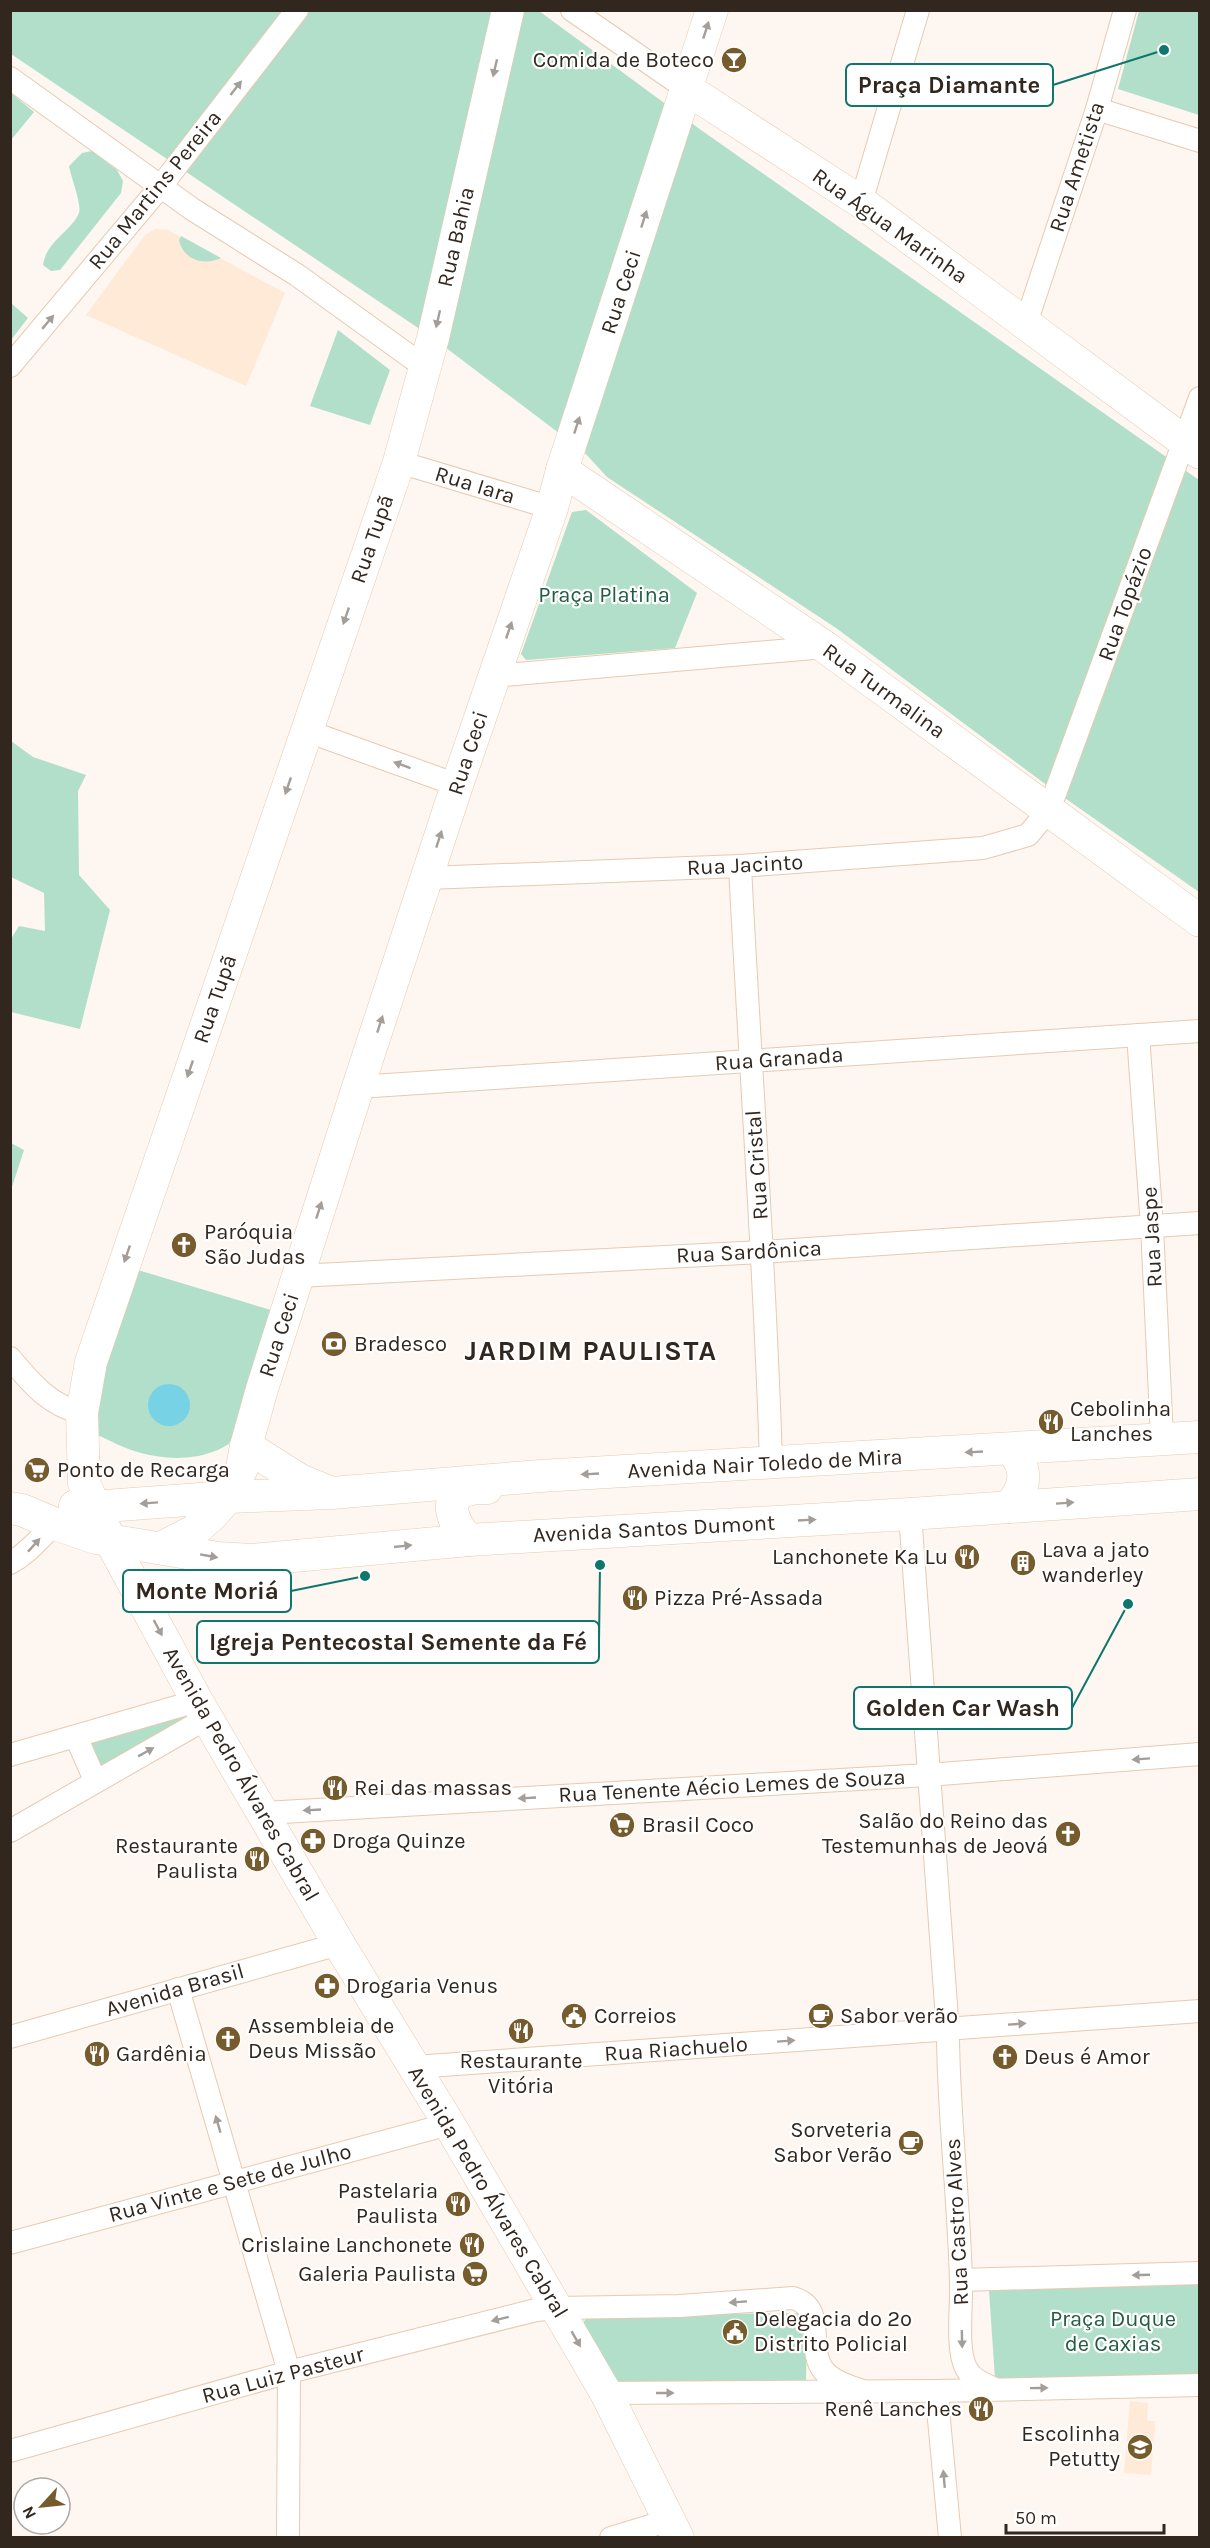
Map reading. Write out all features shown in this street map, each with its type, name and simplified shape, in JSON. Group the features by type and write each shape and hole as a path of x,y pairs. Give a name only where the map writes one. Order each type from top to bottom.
{"main road":[{"name":"Rua Bahia","path":"399,462 426,368 508,10"},
{"name":"Rua Ceci","path":"161,1548 194,1532 228,1497 242,1468 246,1446 358,1087 493,676 552,508 562,470 712,10"},
{"name":"Rua Água Marinha","path":"687,89 861,202 1192,448"},
{"name":"Rua Tupã","path":"110,1540 84,1483 82,1413 91,1362 399,462"},
{"name":"Rua Turmalina","path":"562,470 825,647 1200,921"},
{"name":"Avenida Nair Toledo de Mira","path":"331,1493 540,1476 1200,1437"},
{"path":"246,1446 300,1480 331,1493"},
{"path":"1010,1507 1021,1493 1024,1479 1019,1459 1012,1449"},
{"path":"469,1540 458,1528 452,1514 454,1499 465,1490 508,1485 540,1476"},
{"path":"16,1509 331,1493"},
{"name":"Avenida Santos Dumont","path":"16,1509 85,1535 218,1558 251,1560 469,1540 1200,1494"},
{"name":"Avenida Pedro Álvares Cabral","path":"110,1540 202,1710 264,1812 339,1944 557,2307 606,2393 674,2529"}],"street":[{"name":"Rua Martins Pereira","path":"10,366 161,186 297,10"},
{"name":"Rua Água Marinha","path":"572,10 687,89"},
{"path":"861,202 918,10"},
{"name":"Rua Ametista","path":"1026,323 1098,109 1125,10"},
{"path":"10,78 192,209 297,275 426,368"},
{"path":"1098,109 1200,141"},
{"name":"Rua Topázio","path":"1049,810 1192,448 1200,398"},
{"name":"Rua Iara","path":"399,462 552,508"},
{"path":"493,676 825,647"},
{"path":"307,731 457,784"},
{"name":"Rua Jacinto","path":"427,878 740,866 982,848 1028,835 1049,810"},
{"name":"Rua Cristal","path":"740,866 762,1252 771,1463"},
{"name":"Rua Granada","path":"358,1087 1200,1031"},
{"name":"Rua Jaspe","path":"1138,1035 1152,1226 1162,1439"},
{"name":"Rua Sardônica","path":"298,1276 762,1252 1200,1223"},
{"path":"10,1358 35,1388 44,1395 67,1410 82,1413"},
{"name":"Rua Castro Alves","path":"910,1514 948,2029 961,2280 962,2354 966,2368 976,2380 995,2389"},
{"path":"10,1563 24,1555 55,1524"},
{"path":"10,1755 76,1737 202,1710"},
{"path":"10,1831 95,1780 202,1710"},
{"path":"76,1737 95,1780"},
{"name":"Rua Tenente Aécio Lemes de Souza","path":"264,1812 928,1775 1200,1754"},
{"name":"Avenida Brasil","path":"10,2037 339,1944"},
{"path":"178,1989 289,2372 288,2538"},
{"name":"Rua Riachuelo","path":"414,2067 1200,2011"},
{"name":"Rua Vinte e Sete de Julho","path":"10,2243 449,2124"},
{"path":"961,2280 1200,2273"},
{"name":"Rua Luiz Pasteur","path":"10,2451 289,2372 536,2310 557,2307 679,2306 793,2298 803,2301 813,2316 815,2353"},
{"path":"815,2353 823,2370 829,2375 862,2391"},
{"path":"782,2392 794,2387 805,2378 812,2366 815,2353"},
{"path":"606,2393 938,2391 1200,2385"},
{"path":"938,2391 950,2538"},
{"path":"611,2538 674,2529"}],"shaded area":[{"path":"155,229 168,230 285,293 246,386 86,315 145,235"},
{"name":"Escolinha Petutty","path":"1130,2401 1148,2403 1147,2421 1155,2421 1151,2475 1124,2473"}],"green space":[{"path":"10,11 539,11 701,130 1199,480 1199,892 1052,789 836,628 607,477 584,452 433,338 11,54"},
{"path":"1139,11 1199,11 1199,115 1118,89"},
{"path":"11,93 34,112 11,140"},
{"path":"92,151 117,170 123,181 121,193 60,270 51,271 43,265 45,256 71,226 80,209 69,166 82,153"},
{"path":"181,236 221,258 208,261 195,260 181,247 179,240"},
{"path":"11,303 28,318 11,340"},
{"path":"338,330 390,370 370,425 310,406"},
{"name":"Praça Platina","path":"586,510 697,593 675,648 526,660 521,654 572,512"},
{"path":"11,741 33,757 86,775 78,791 79,875 110,910 80,1029 11,1012 11,939 19,926 45,931 44,893 11,877"},
{"path":"11,1143 24,1150 11,1190"},
{"path":"128,1267 271,1310 239,1435 218,1450 193,1457 167,1458 129,1449 93,1433 94,1402"},
{"path":"182,1712 187,1721 103,1767 96,1766 89,1743"},
{"name":"Praça Duque de Caxias","path":"1199,2283 1199,2376 995,2379 989,2290"},
{"path":"807,2313 806,2381 608,2382 582,2324 589,2315"}],"water":[{"path":"169,1384 177,1385 184,1390 189,1397 189,1413 184,1420 177,1425 169,1426 161,1425 154,1420 149,1413 148,1405 149,1397 154,1390 161,1385"}],"place":[{"name":"Praça Diamante","path":"1164,50"},
{"name":"Comida de Boteco","path":"734,60"},
{"name":"Paróquia São Judas","path":"184,1245"},
{"name":"Bradesco","path":"334,1344"},
{"name":"Cebolinha Lanches","path":"1051,1422"},
{"name":"Ponto de Recarga","path":"37,1470"},
{"name":"Lanchonete Ka Lu","path":"967,1557"},
{"name":"Lava a jato wanderley","path":"1023,1563"},
{"name":"Igreja Pentecostal Semente da Fé","path":"600,1565"},
{"name":"Monte Moriá","path":"365,1576"},
{"name":"Pizza Pré-Assada","path":"635,1598"},
{"name":"Golden Car Wash","path":"1128,1604"},
{"name":"Rei das massas","path":"335,1788"},
{"name":"Brasil Coco","path":"622,1825"},
{"name":"Salão do Reino das Testemunhas de Jeová","path":"1068,1834"},
{"name":"Droga Quinze","path":"313,1841"},
{"name":"Restaurante Paulista","path":"257,1859"},
{"name":"Drogaria Venus","path":"327,1986"},
{"name":"Correios","path":"574,2016"},
{"name":"Sabor verão","path":"821,2016"},
{"name":"Restaurante Vitória","path":"521,2031"},
{"name":"Assembleia de Deus Missão","path":"228,2039"},
{"name":"Gardênia","path":"97,2054"},
{"name":"Deus é Amor","path":"1005,2057"},
{"name":"Sorveteria Sabor Verão","path":"911,2143"},
{"name":"Pastelaria Paulista","path":"458,2204"},
{"name":"Crislaine Lanchonete","path":"472,2245"},
{"name":"Galeria Paulista","path":"475,2274"},
{"name":"Delegacia do 2º Distrito Policial","path":"735,2332"},
{"name":"Renê Lanches","path":"981,2409"},
{"name":"Escolinha Petutty","path":"1140,2447"}],"district":[{"name":"JARDIM PAULISTA","path":"591,1350"}]}
